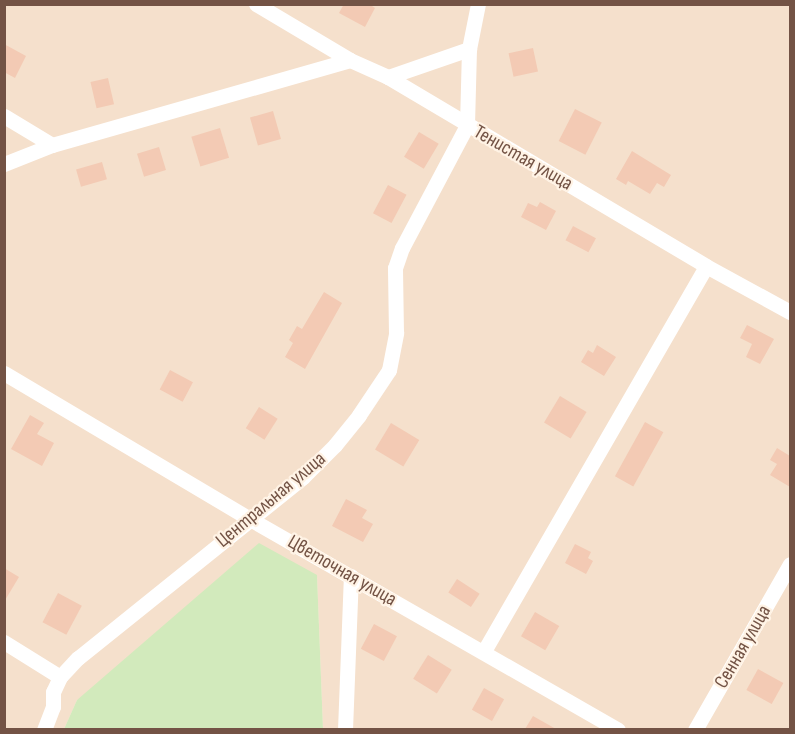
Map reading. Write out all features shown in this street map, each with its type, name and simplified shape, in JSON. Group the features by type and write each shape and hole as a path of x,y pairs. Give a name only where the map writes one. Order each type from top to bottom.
{"street":[{"name":"Тенистая улица","path":"256,4 350,60 388,77 706,266 790,312"},
{"path":"466,125 469,49 478,4"},
{"path":"388,77 469,49"},
{"path":"4,165 52,145 350,60"},
{"path":"4,116 52,145"},
{"name":"Центральная улица","path":"60,677 78,658 303,477 335,445 359,415 389,370 396,333 395,268 402,248 466,125"},
{"path":"484,651 706,266"},
{"name":"Цветочная улица","path":"4,373 250,519 618,729"},
{"name":"Сенная улица","path":"694,729 790,564"},
{"path":"345,729 351,576"},
{"path":"4,642 60,677 53,692 53,706 44,729"}],"shaded area":[{"path":"4,5 790,5 790,729 323,729 317,575 77,700 64,729 5,729"}],"green space":[{"path":"259,543 317,575 323,729 64,729 77,700"}],"building":[{"path":"344,4 369,4 375,8 365,27 339,13"},
{"path":"4,44 26,56 15,78 4,72"},
{"path":"533,48 538,71 514,77 509,53"},
{"path":"108,78 114,104 97,108 90,82"},
{"path":"575,109 602,123 585,155 559,141"},
{"path":"273,111 281,139 258,145 250,118"},
{"path":"220,128 229,158 200,166 191,137"},
{"path":"419,132 439,144 424,169 404,157"},
{"path":"159,147 166,170 144,177 137,154"},
{"path":"632,151 671,175 664,187 657,183 650,194 628,181 626,185 616,179"},
{"path":"102,162 107,179 81,187 76,169"},
{"path":"388,185 407,195 392,223 373,213"},
{"path":"540,202 556,211 546,230 521,217 528,203 537,207"},
{"path":"573,226 596,238 588,252 565,240"},
{"path":"324,292 342,303 305,369 285,357 293,343 289,340 297,326 302,329"},
{"path":"747,325 774,339 760,364 746,357 752,344 740,338"},
{"path":"597,345 616,357 604,376 581,362 588,350 593,353"},
{"path":"170,370 193,382 183,402 160,389"},
{"path":"560,396 587,412 571,439 544,423"},
{"path":"259,407 278,419 264,440 246,428"},
{"path":"30,415 44,423 37,434 54,443 42,466 11,449"},
{"path":"645,422 663,432 633,486 615,476"},
{"path":"391,423 419,440 403,467 375,450"},
{"path":"777,448 790,456 790,487 770,475 777,464 770,460"},
{"path":"346,499 367,510 362,518 373,524 363,542 332,526"},
{"path":"575,544 591,552 588,558 593,561 586,574 565,563"},
{"path":"4,568 19,577 4,602"},
{"path":"457,579 480,594 471,607 448,592"},
{"path":"58,593 82,606 66,635 43,622"},
{"path":"535,612 559,626 545,650 521,636"},
{"path":"374,624 397,636 384,661 361,649"},
{"path":"428,655 452,670 437,694 413,679"},
{"path":"758,669 783,683 772,704 746,690"},
{"path":"484,688 504,699 492,721 472,710"},
{"path":"533,716 556,729 525,729"}]}
